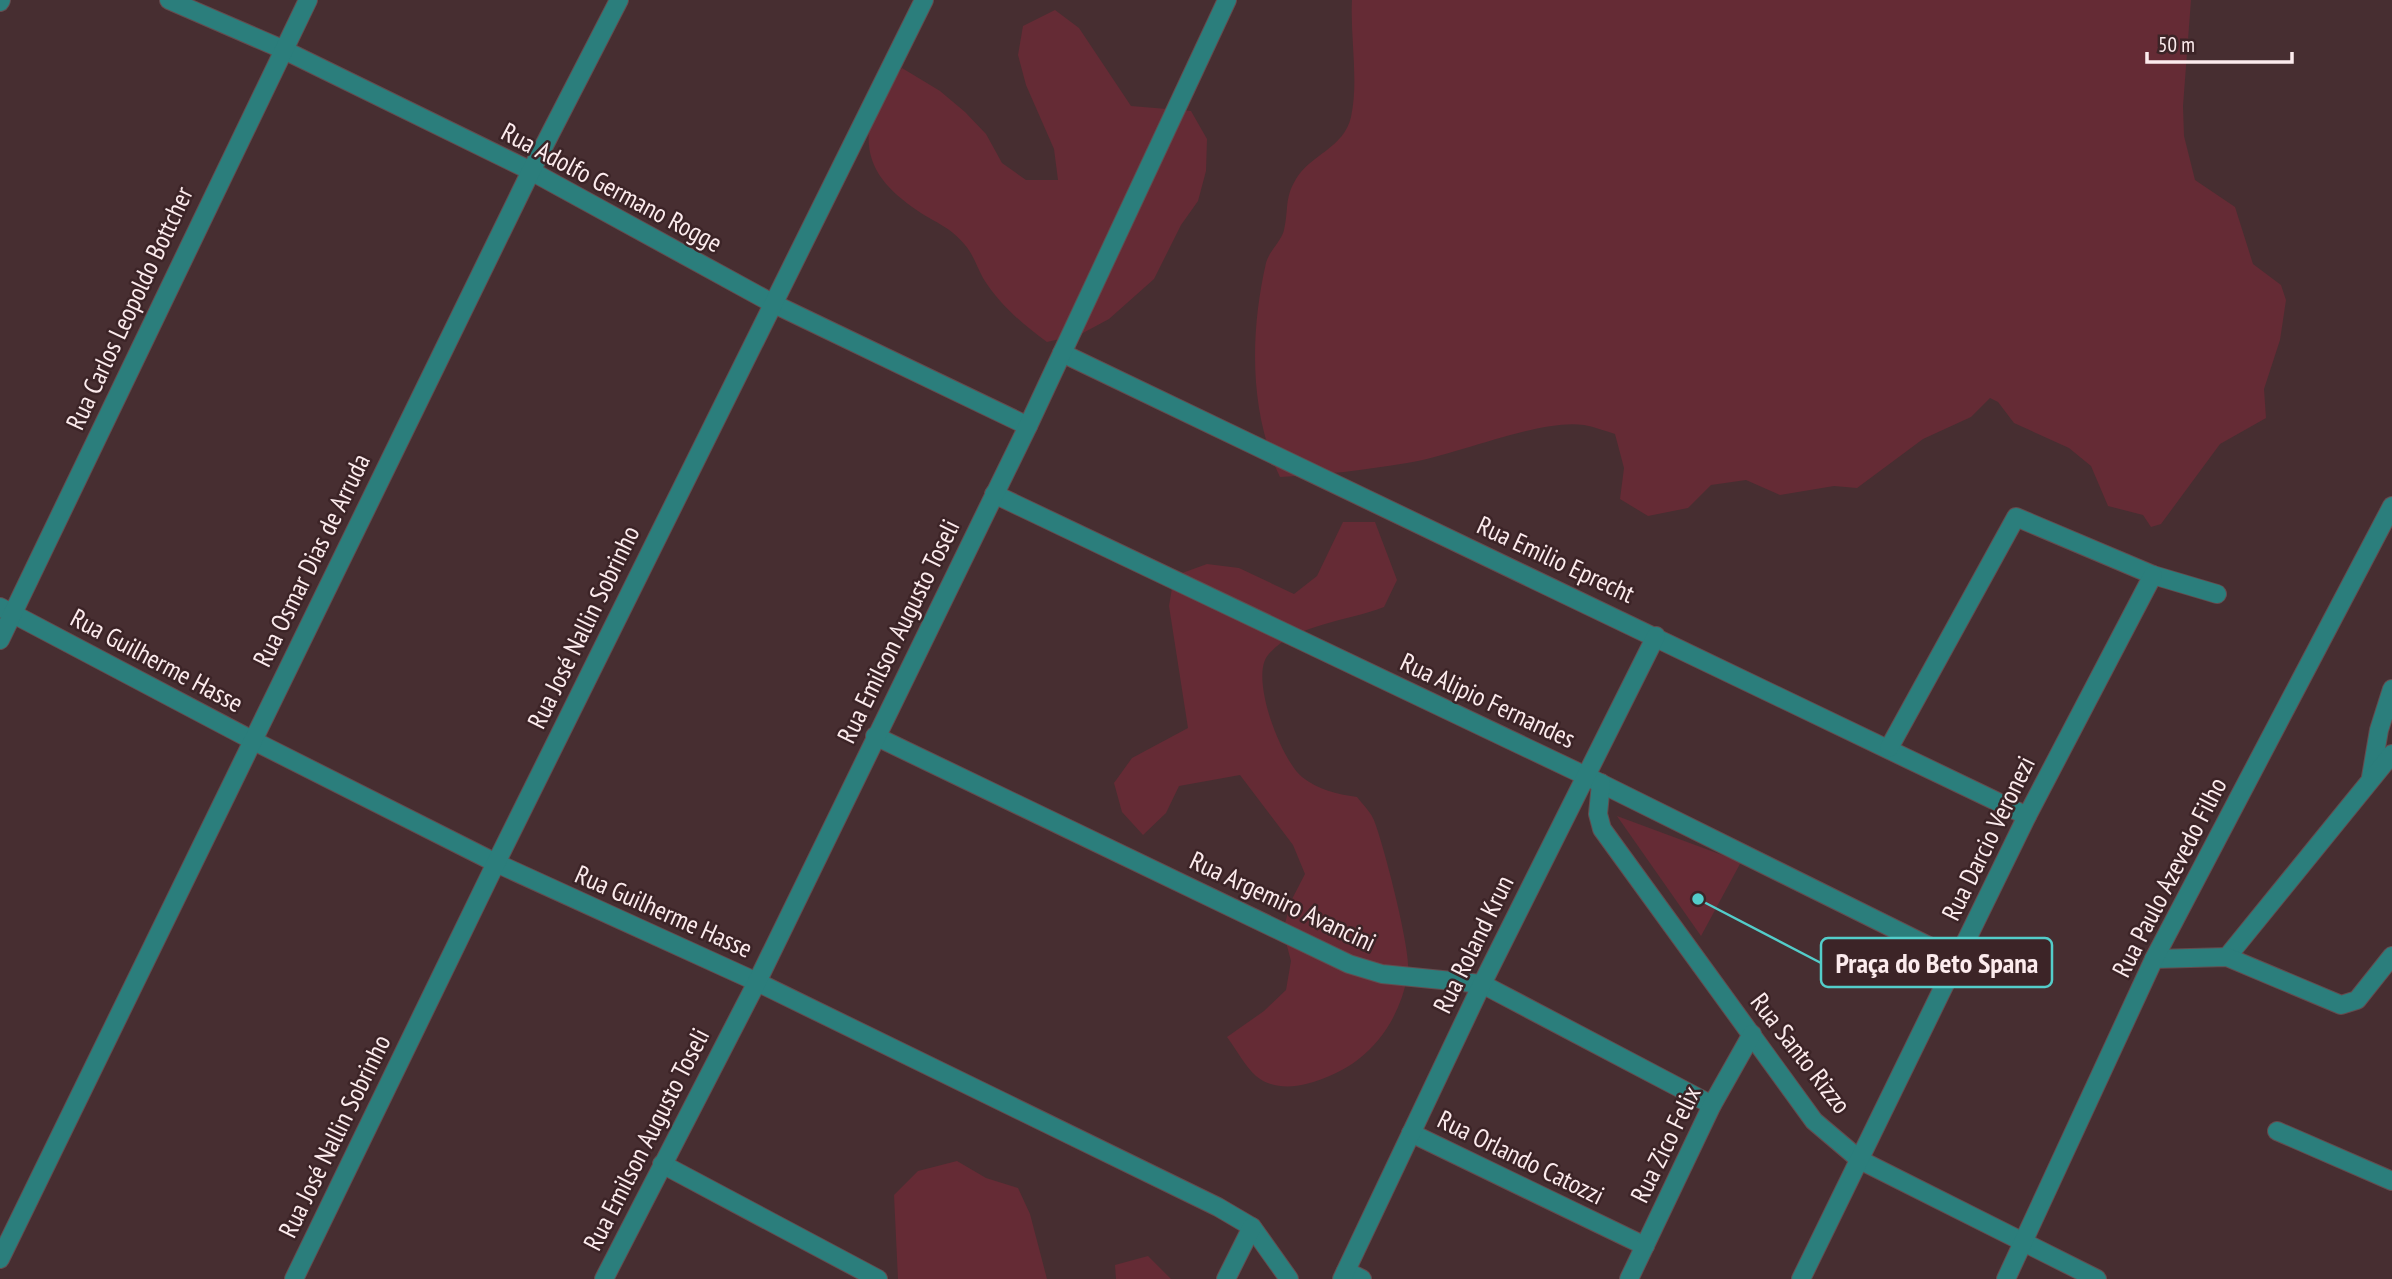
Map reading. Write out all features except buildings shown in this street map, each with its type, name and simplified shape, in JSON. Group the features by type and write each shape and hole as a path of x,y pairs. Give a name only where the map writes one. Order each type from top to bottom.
{"street":[{"name":"Rua Adolfo Germano Rogge","path":"169,0 282,49 531,171 772,303 1028,426"},
{"name":"Rua Carlos Leopoldo Bottcher","path":"0,640 7,610 308,0"},
{"name":"Rua Osmar Dias de Arruda","path":"0,1259 531,171 619,0"},
{"name":"Rua José Nallin Sobrinho","path":"294,1279 496,863 924,0"},
{"name":"Rua Emilson Augusto Toseli","path":"604,1279 757,982 1028,426 1227,0"},
{"name":"Rua Emilio Eprecht","path":"1062,353 2027,816"},
{"name":"Rua Alipio Fernandes","path":"994,494 1593,780 1957,960"},
{"name":"Rua Paulo Azevedo Filho","path":"2006,1279 2154,959 2392,506"},
{"path":"1889,748 2016,517 2153,575 2217,594"},
{"name":"Rua Darcio Veronezi","path":"1801,1279 2027,816 2153,575"},
{"name":"Rua Guilherme Hasse","path":"7,610 252,740 496,863 757,982 1218,1207 1252,1227 1289,1279"},
{"name":"Rua Roland Krun","path":"1350,1276 1411,1133 1482,984 1593,780 1656,636"},
{"path":"2370,780 2379,730 2392,689"},
{"name":"Rua Argemiro Avancini","path":"875,736 1349,964 1382,974 1482,984 1712,1105"},
{"path":"2227,957 2392,754"},
{"name":"Rua Santo Rizzo","path":"1593,780 1602,829 1814,1121 1860,1160 2097,1279"},
{"path":"2154,959 2227,957 2342,1004 2357,1000 2392,956"},
{"name":"Rua Zico Felix","path":"1629,1279 1712,1105 1752,1034"},
{"path":"2277,1131 2392,1181"},
{"name":"Rua Orlando Catozzi","path":"1411,1133 1645,1246"},
{"path":"662,1164 878,1279"},
{"path":"1226,1279 1252,1227"}],"shaded area":[{"path":"1352,0 2191,0 2183,106 2184,136 2195,180 2235,207 2253,264 2281,285 2286,300 2280,340 2264,389 2266,418 2220,444 2161,524 2151,527 2143,515 2108,506 2091,466 2069,448 2014,423 1998,402 1990,398 1971,417 1923,439 1857,488 1834,486 1780,495 1746,480 1711,485 1688,508 1648,516 1620,499 1624,468 1615,434 1584,425 1566,424 1521,432 1407,463 1280,477 1262,426 1255,372 1261,290 1266,263 1284,230 1292,186 1302,171 1341,136 1351,117 1354,88"},
{"path":"1055,10 1079,28 1131,106 1191,111 1207,139 1206,171 1198,201 1181,225 1154,279 1109,319 1081,334 1047,342 1020,321 996,296 970,252 959,239 894,193 885,183 872,160 869,134 876,105 902,68 940,91 965,112 986,134 1002,163 1026,180 1058,180 1054,149 1026,85 1018,55 1023,26"},
{"path":"1343,522 1375,522 1397,580 1384,607 1291,637 1268,655 1263,666 1262,682 1270,719 1294,768 1302,777 1321,788 1357,797 1374,819 1402,923 1408,974 1403,995 1386,1030 1360,1058 1326,1078 1300,1085 1280,1086 1267,1083 1256,1076 1227,1037 1264,1011 1286,990 1291,961 1283,931 1291,901 1305,874 1293,845 1240,775 1179,786 1166,813 1143,835 1122,812 1114,783 1132,758 1188,728 1169,606 1174,576 1207,564 1239,568 1294,594 1317,576"},
{"path":"1617,816 1741,862 1701,936"},
{"path":"957,1161 986,1178 1018,1188 1030,1214 1047,1279 898,1279 894,1195 918,1171"},
{"path":"1148,1256 1171,1279 1116,1279 1115,1265"}],"place":[{"name":"Praça do Beto Spana","path":"1698,899"}]}
